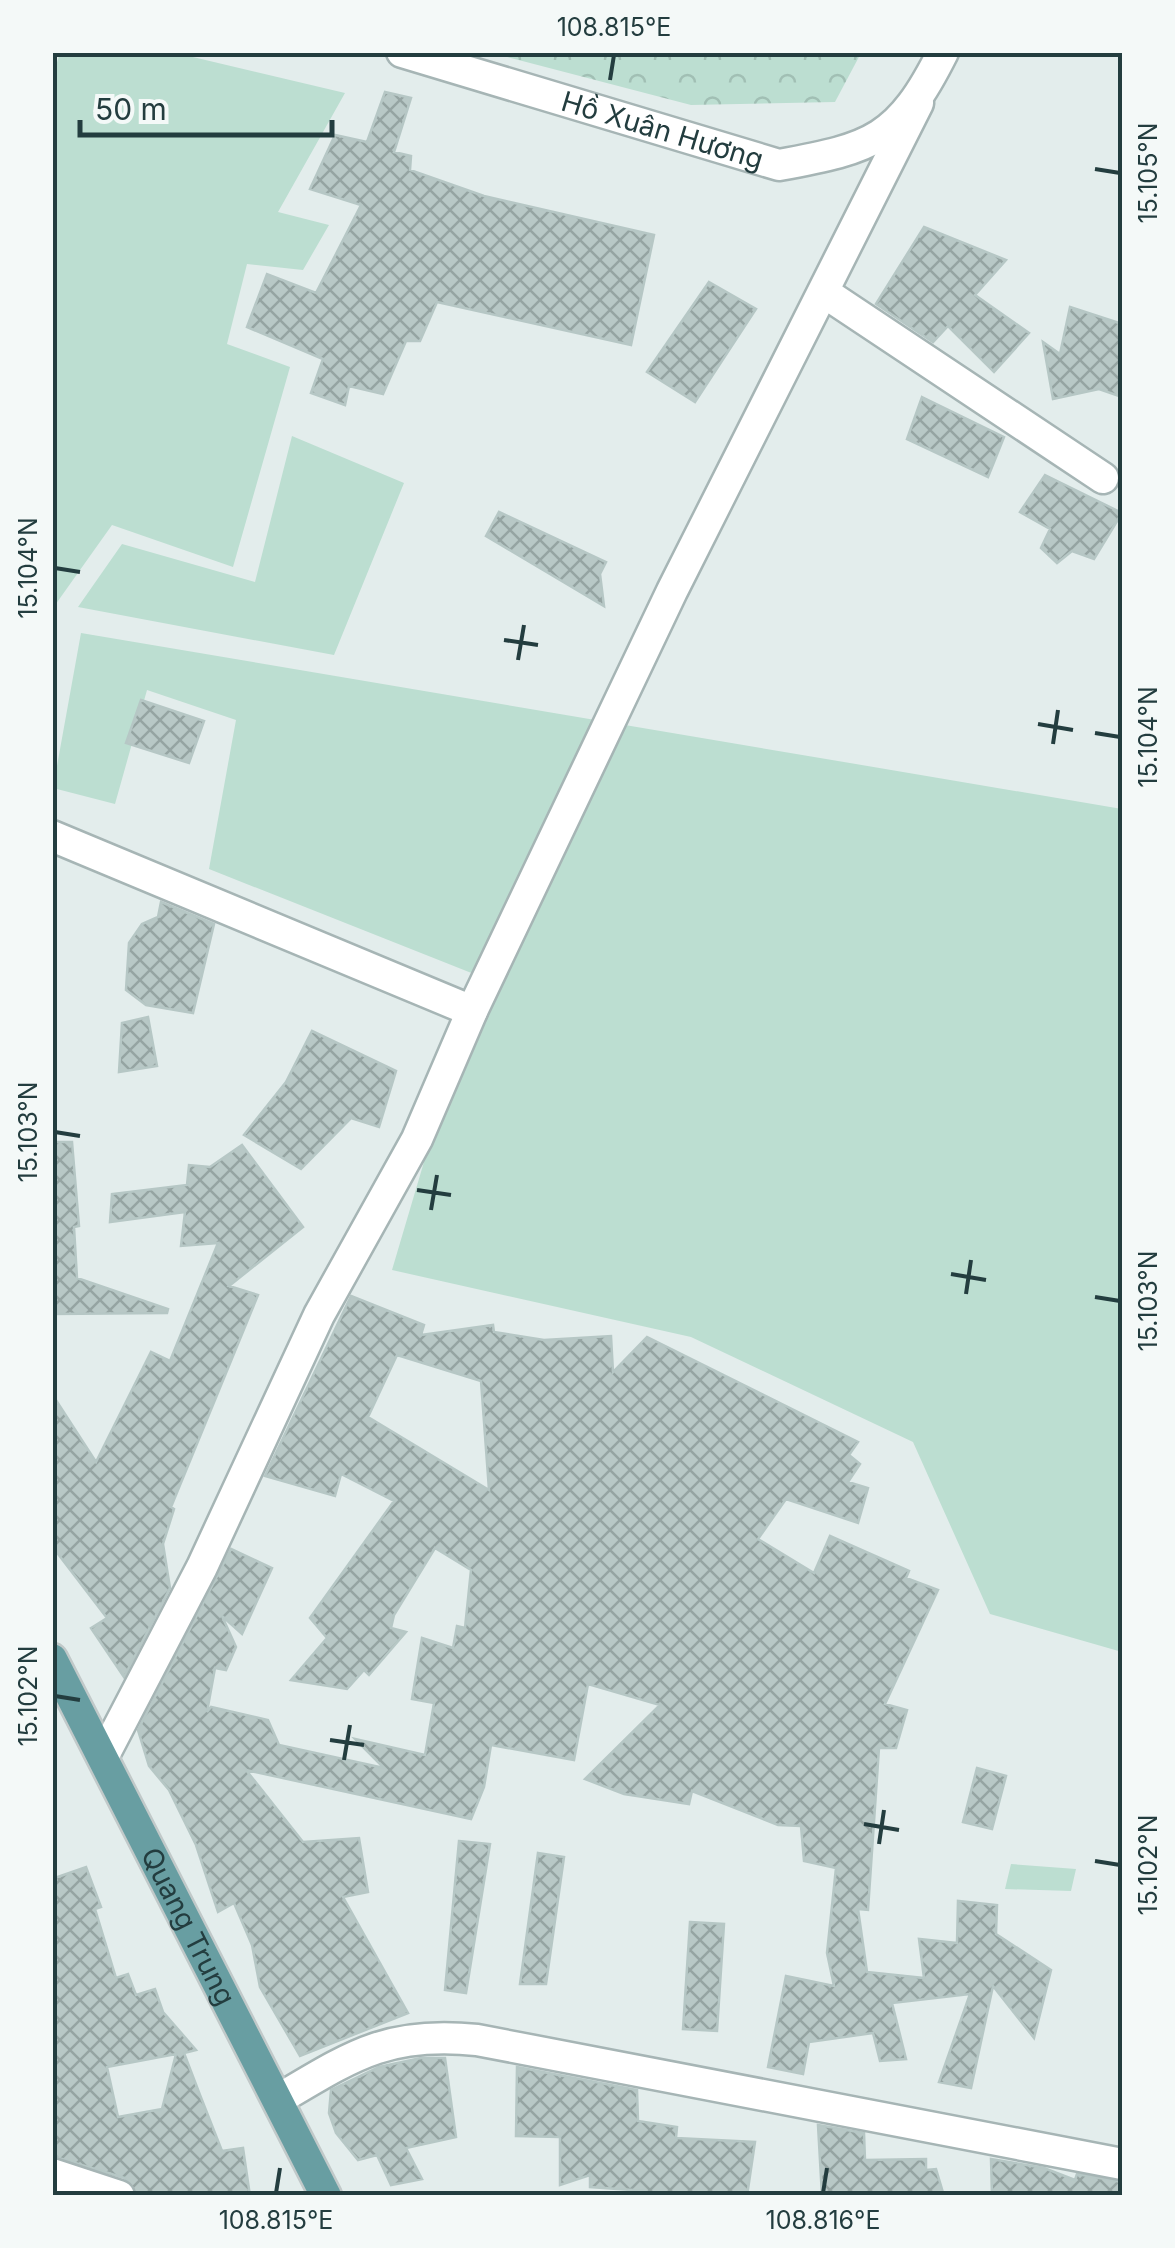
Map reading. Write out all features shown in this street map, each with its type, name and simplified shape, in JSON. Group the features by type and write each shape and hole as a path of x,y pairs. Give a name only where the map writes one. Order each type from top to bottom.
{"main road":[{"name":"Quang Trung","path":"52,1659 326,2196"}],"street":[{"name":"Hồ Xuân Hương","path":"402,52 779,165 840,154 880,139 918,103 944,52"},
{"path":"103,1757 202,1566 319,1315 417,1140 472,1011 672,590 918,103"},
{"path":"824,294 1103,478"},
{"path":"52,836 472,1011"},
{"path":"279,2099 338,2063 394,2041 429,2036 477,2040 1122,2164"},
{"path":"52,2174 119,2196"}],"green space":[{"path":"861,52 835,102 691,105 492,53"},
{"path":"60,53 176,53 345,93 278,212 329,225 303,270 247,264 227,344 290,367 233,567 112,525 53,608 52,78"},
{"path":"292,436 404,483 334,655 78,607 122,544 255,582"},
{"path":"81,633 1122,809 1122,1652 990,1614 913,1442 691,1337 392,1270 479,976 209,869 236,720 147,690 115,804 53,788"},
{"path":"1011,1864 1076,1869 1071,1891 1005,1889"}],"building":[{"path":"385,92 411,98 394,152 411,156 410,170 484,196 654,235 631,345 437,302 420,341 406,341 383,394 349,386 345,405 311,393 323,359 247,327 267,274 316,293 361,205 310,189 335,135 367,142"},
{"path":"924,227 1006,260 975,295 1029,333 994,372 948,326 933,342 876,304"},
{"path":"709,282 756,309 695,402 647,372"},
{"path":"1070,307 1122,324 1119,396 1099,389 1053,399 1043,342 1060,354"},
{"path":"922,397 1004,437 988,477 907,439"},
{"path":"1045,475 1122,513 1094,559 1072,551 1057,563 1041,548 1050,529 1020,512"},
{"path":"499,512 606,562 600,574 604,606 486,536"},
{"path":"141,700 204,721 189,763 126,743"},
{"path":"161,902 214,924 193,1013 146,1005 126,990 129,943 142,924 158,917"},
{"path":"148,1017 157,1066 119,1072 122,1023"},
{"path":"312,1031 396,1071 379,1127 351,1118 301,1169 244,1135 286,1082"},
{"path":"52,1142 72,1142 79,1226 74,1227 77,1278 168,1309 167,1313 52,1314"},
{"path":"242,1145 303,1227 229,1286 258,1295 171,1507 174,1509 163,1544 170,1588 124,1677 91,1628 107,1618 52,1546 52,1394 96,1462 151,1352 170,1361 218,1243 181,1246 185,1212 110,1222 112,1194 187,1185 189,1165 210,1167"},
{"path":"351,1296 424,1325 421,1335 493,1325 494,1332 544,1340 611,1336 613,1372 647,1337 858,1442 849,1455 860,1464 848,1482 868,1488 858,1523 786,1499 758,1539 814,1573 830,1536 909,1571 906,1578 938,1590 885,1704 907,1710 896,1748 879,1748 868,1910 858,1909 867,1972 924,1978 919,1939 957,1943 958,1901 997,1905 996,1934 1051,1970 1034,2038 993,1986 971,2088 939,2082 970,1994 892,2003 906,2059 880,2061 873,2033 809,2042 803,2074 768,2067 786,1976 834,1986 827,1953 836,1868 804,1861 801,1826 778,1825 692,1791 689,1804 624,1794 585,1779 660,1705 588,1684 574,1760 491,1745 484,1787 471,1819 246,1770 303,1842 359,1838 368,1892 343,1897 408,2013 300,2056 260,1987 252,1945 234,1903 218,1912 196,1845 169,1790 149,1766 138,1730 231,1549 272,1568 242,1634 222,1616 236,1647 226,1670 215,1668 207,1712 211,1707 268,1720 279,1745 384,1768 355,1739 425,1755 434,1703 412,1699 422,1638 453,1648 457,1626 465,1628 471,1570 435,1548 394,1615 391,1628 406,1632 369,1675 364,1670 347,1689 291,1680 327,1638 310,1618 394,1501 341,1474 335,1496 265,1476","holes":["397,1355 481,1381 489,1490 368,1417"]},
{"path":"977,1768 1006,1776 992,1829 963,1822"},
{"path":"459,1841 490,1844 466,1993 445,1990"},
{"path":"538,1853 564,1857 546,1984 520,1984"},
{"path":"86,1867 101,1907 95,1909 116,1978 128,1974 136,1995 155,1989 163,2012 196,2050 184,2053 222,2151 243,2148 250,2196 137,2196 125,2178 52,2156 52,1879","holes":["176,2054 162,2109 118,2117 107,2067"]},
{"path":"690,1922 724,1924 717,2031 683,2029"},
{"path":"421,2058 445,2058 456,2137 406,2148 422,2179 391,2185 377,2155 358,2160 336,2133 329,2113 331,2090 379,2067"},
{"path":"517,2067 637,2090 638,2121 677,2127 676,2138 755,2142 747,2196 646,2196 646,2191 590,2187 590,2175 560,2185 560,2137 516,2136"},
{"path":"818,2125 864,2133 865,2160 926,2159 926,2170 936,2169 944,2196 822,2196"},
{"path":"991,2159 1044,2168 1075,2180 1077,2174 1122,2182 1122,2196 992,2196"}]}
